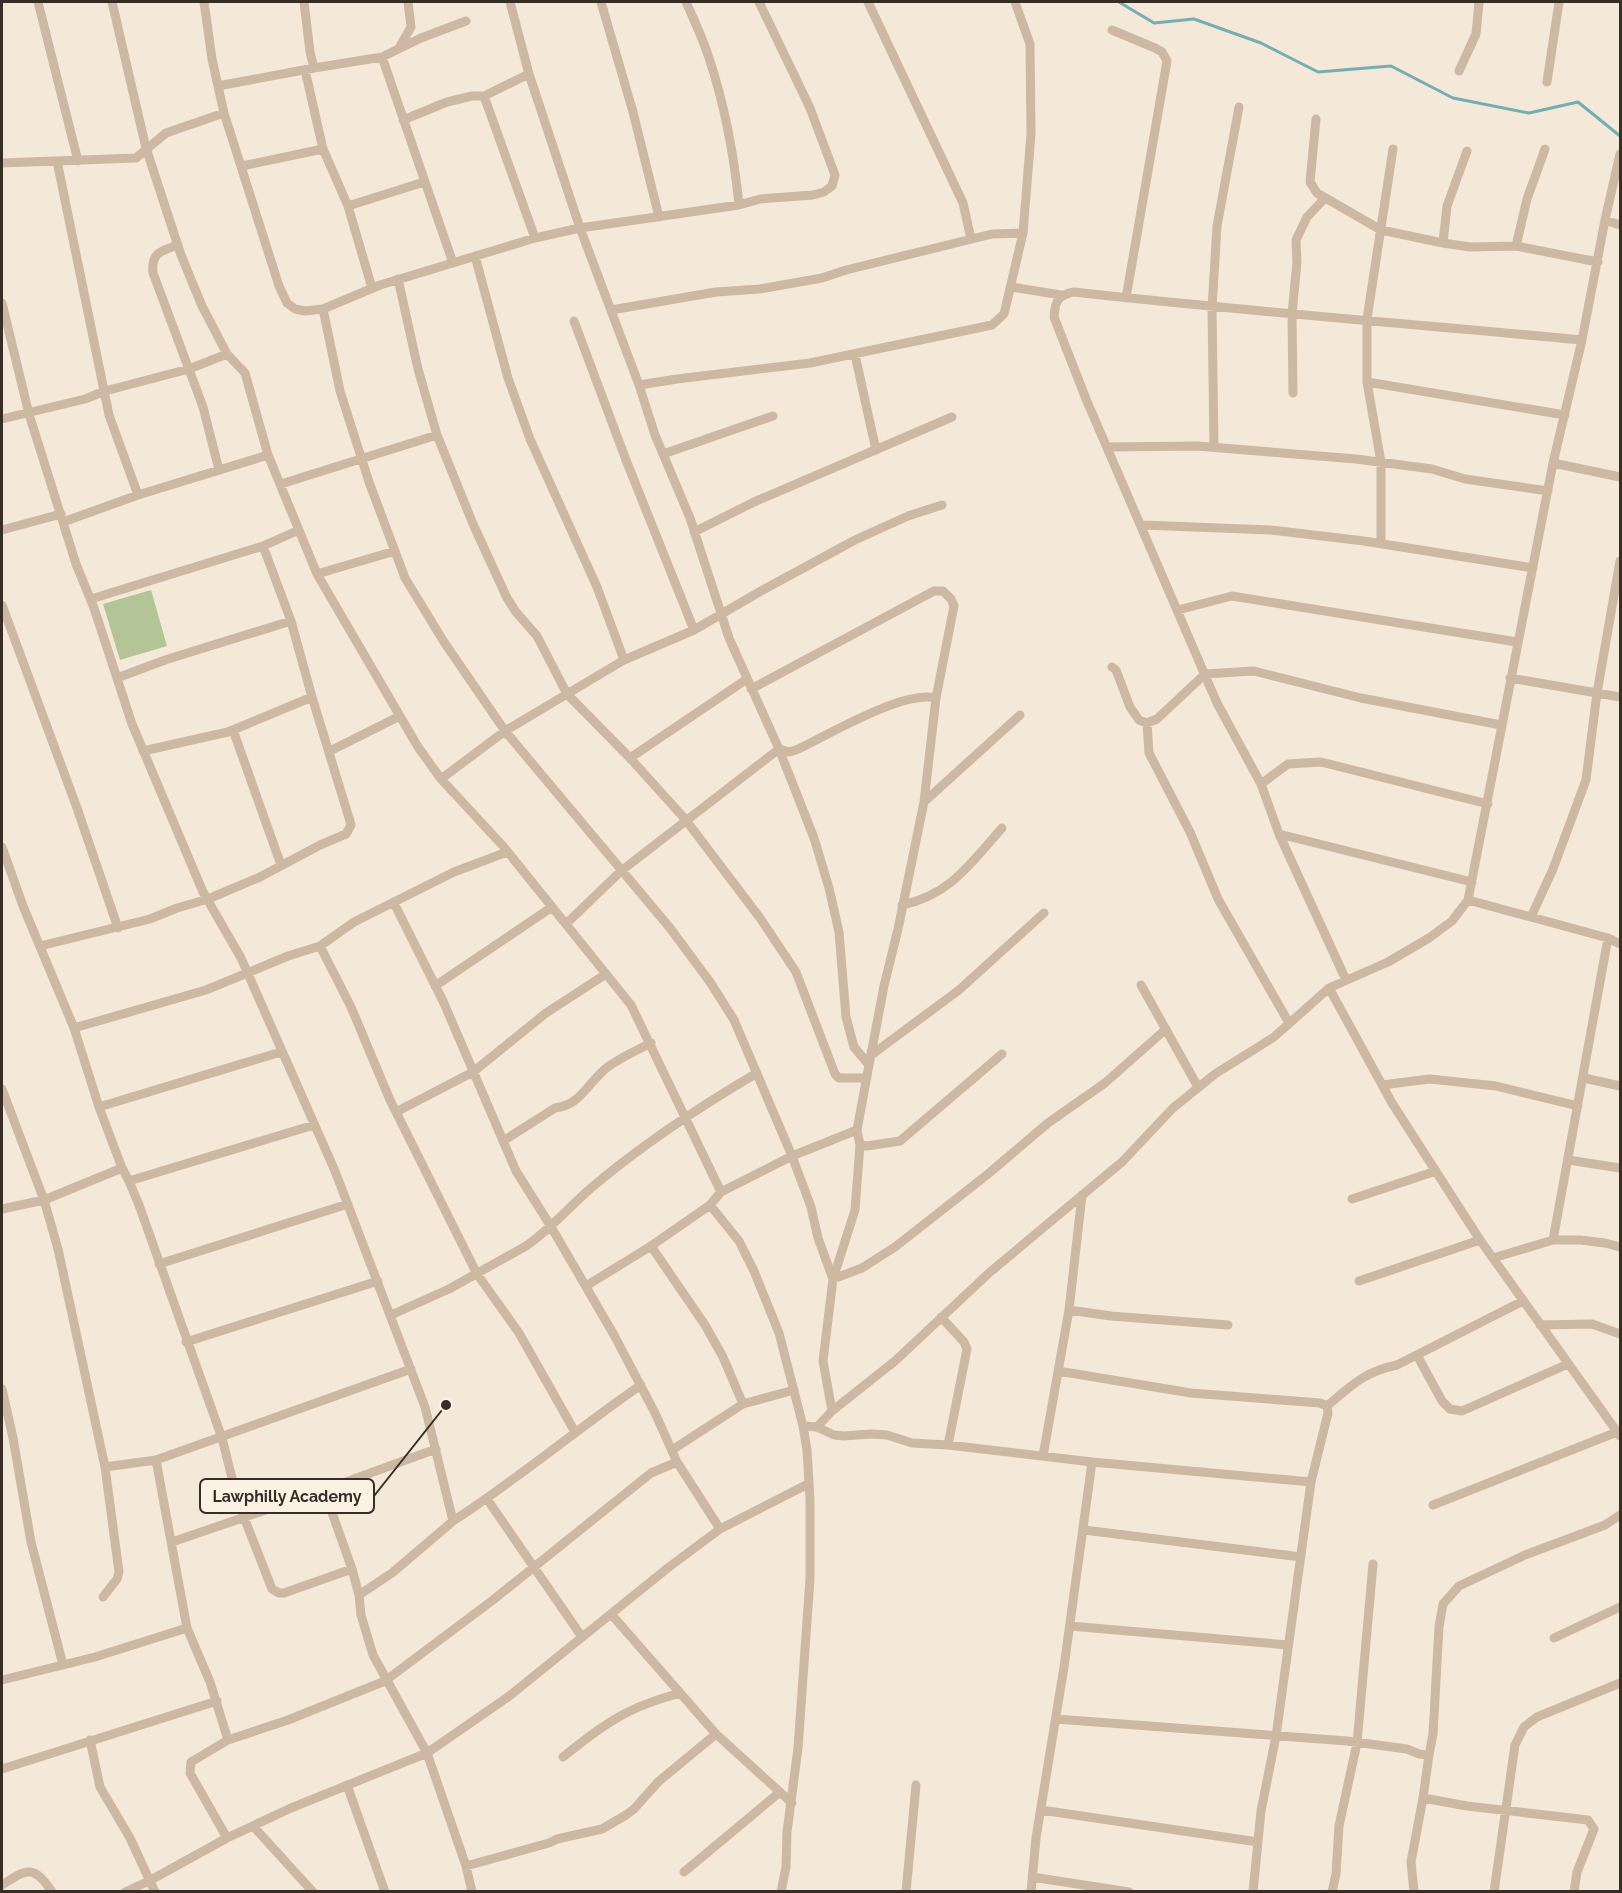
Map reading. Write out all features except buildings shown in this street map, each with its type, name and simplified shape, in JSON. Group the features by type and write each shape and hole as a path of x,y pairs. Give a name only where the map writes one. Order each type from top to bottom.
{"street":[{"path":"38,2 78,161"},
{"path":"112,2 146,148 178,245 202,306 227,354 245,373 268,455 317,574 418,747 441,779 507,852 632,1005 721,1192"},
{"path":"204,2 212,59 224,112 243,166 279,286 287,303 295,309 305,311 323,309 398,279 535,238 580,228 759,199 813,195 824,192 832,186 835,175 810,108 759,2"},
{"path":"304,2 310,52 309,69 323,149 348,206 372,288"},
{"path":"408,2 411,27 421,38"},
{"path":"510,2 529,74 580,228 694,532 721,615 751,689 779,749 814,838 839,932 846,1017 854,1047 870,1061"},
{"path":"601,2 633,112 659,217"},
{"path":"686,2 709,57 728,128 739,204"},
{"path":"868,2 963,203 971,239"},
{"path":"639,385 783,368 855,355 914,340 992,325 1004,314 1023,233 1031,134 1030,44 1015,2"},
{"path":"1459,71 1476,34 1479,2"},
{"path":"1547,82 1559,2"},
{"path":"218,86 382,57 421,38 466,21"},
{"path":"399,48 411,27"},
{"path":"1112,30 1162,52 1167,62 1126,298"},
{"path":"382,57 453,263"},
{"path":"403,120 447,102 472,96 484,96 529,74"},
{"path":"484,96 535,238"},
{"path":"1214,447 1212,308 1217,226 1239,107"},
{"path":"2,163 136,158 166,133 224,112"},
{"path":"1316,119 1310,182 1317,193 1381,230 1470,247 1516,246 1598,262"},
{"path":"243,166 323,149"},
{"path":"1381,543 1381,462 1367,382 1367,319 1393,149"},
{"path":"1516,246 1527,200 1545,149"},
{"path":"1443,243 1447,206 1467,151"},
{"path":"817,1426 832,1411 895,1361 989,1273 1122,1162 1173,1108 1215,1074 1274,1037 1329,988 1388,962 1429,938 1452,921 1468,900 1553,463 1582,340 1620,154"},
{"path":"57,162 109,415 138,495"},
{"path":"348,206 424,182"},
{"path":"1293,393 1292,314 1297,262 1296,240 1307,217 1325,198"},
{"path":"1605,220 1620,225"},
{"path":"611,310 716,292 760,289 814,280 992,234 1023,233"},
{"path":"178,245 162,251 155,257 153,273 203,407 219,470"},
{"path":"475,256 505,368 530,439 597,587 624,660"},
{"path":"398,279 418,369 437,435 472,524 498,581 516,612 537,636 567,694 630,758 685,819 760,918 795,972 835,1074 839,1078 867,1078"},
{"path":"1011,287 1061,295 1074,292 1212,308 1367,319 1582,340"},
{"path":"1061,295 1054,303 1054,317 1074,370 1217,703 1260,784 1279,834 1346,980"},
{"path":"2,303 28,414 76,564 91,599 132,724 208,899 241,958 348,1204 425,1407 453,1521"},
{"path":"323,309 340,390 361,460 405,578 444,642 505,731 670,928 710,982 734,1020 792,1156 811,1207 818,1238 832,1279"},
{"path":"574,321 626,460 694,630"},
{"path":"2,419 85,399 189,369 227,354"},
{"path":"855,355 876,450"},
{"path":"1367,382 1564,415"},
{"path":"663,454 773,416"},
{"path":"694,532 754,502 952,417"},
{"path":"281,484 437,435"},
{"path":"1108,447 1214,447 1381,462 1432,470 1465,479 1548,491"},
{"path":"2,530 62,518 268,455"},
{"path":"1553,463 1620,477"},
{"path":"441,779 505,731 624,660 694,630 855,540 908,516 942,505"},
{"path":"1142,525 1271,530 1381,543 1533,568"},
{"path":"91,599 263,546 298,530"},
{"path":"40,946 150,920 177,908 208,899 260,877 346,834 350,829 351,825 291,621 263,546"},
{"path":"317,574 395,551"},
{"path":"1531,917 1553,869 1586,780 1597,693 1620,561"},
{"path":"751,689 934,591 943,591 951,599 954,606 936,698 924,802 857,1130 860,1145 855,1210 832,1279 823,1361 832,1411"},
{"path":"1178,610 1232,596 1517,642"},
{"path":"2,605 118,927"},
{"path":"117,678 165,660 291,621"},
{"path":"1112,667 1116,670 1130,707 1139,720 1147,723 1157,719 1205,675 1254,672 1361,698 1501,725"},
{"path":"1510,678 1620,697"},
{"path":"630,758 747,679"},
{"path":"779,749 789,752 796,750 896,704 928,696 936,698"},
{"path":"143,751 233,730 312,697"},
{"path":"924,802 1020,715"},
{"path":"330,751 400,716"},
{"path":"1147,723 1149,753 1190,832 1218,899 1289,1023"},
{"path":"233,730 281,865"},
{"path":"566,924 621,871 685,819 779,749"},
{"path":"1260,784 1288,764 1321,762 1488,804"},
{"path":"902,905 927,899 951,884 1002,828"},
{"path":"1279,834 1472,882"},
{"path":"2,847 23,906 74,1028 99,1107 129,1181 222,1438 238,1502 272,1589 284,1593 352,1569"},
{"path":"74,1028 206,990 288,956 320,946 354,922 454,872 507,852"},
{"path":"1468,900 1608,938 1620,944"},
{"path":"394,903 435,986 516,1171 586,1286 641,1385 677,1461 720,1529"},
{"path":"435,986 552,907"},
{"path":"870,1061 958,990 1044,913"},
{"path":"1553,1240 1608,938"},
{"path":"320,946 351,1007 396,1112 477,1274 519,1333 574,1432"},
{"path":"396,1112 473,1072 546,1013 606,974"},
{"path":"1141,985 1198,1088"},
{"path":"1329,988 1382,1084 1480,1240 1619,1434 1433,1505"},
{"path":"832,1279 862,1268 895,1247 988,1174 1048,1123 1105,1083 1166,1029"},
{"path":"503,1141 555,1108 575,1102 608,1067 651,1043"},
{"path":"99,1107 281,1052"},
{"path":"860,1145 900,1141 1002,1054"},
{"path":"390,1315 477,1274 532,1242 592,1187 686,1116 757,1073"},
{"path":"1584,1078 1620,1086"},
{"path":"1382,1084 1430,1079 1496,1086 1578,1106"},
{"path":"2,1089 44,1200 58,1249 105,1467 119,1572 117,1579 103,1597"},
{"path":"129,1181 314,1125"},
{"path":"586,1286 651,1246 710,1205 721,1192 792,1156 857,1130"},
{"path":"1568,1160 1620,1168"},
{"path":"2,1209 44,1200 122,1168"},
{"path":"1352,1199 1436,1171"},
{"path":"1043,1456 1069,1310 1082,1195"},
{"path":"159,1264 348,1204"},
{"path":"710,1205 739,1241 779,1333 807,1450 810,1499 810,1579 798,1748 781,1892"},
{"path":"1359,1281 1480,1240"},
{"path":"1493,1258 1553,1240 1580,1240 1620,1247"},
{"path":"651,1246 705,1326 723,1357 743,1404"},
{"path":"186,1342 378,1281"},
{"path":"1327,1406 1363,1376 1378,1369 1397,1365 1523,1301"},
{"path":"1069,1310 1111,1317 1228,1325"},
{"path":"941,1317 964,1342 967,1349 948,1445"},
{"path":"1540,1325 1592,1324 1620,1334"},
{"path":"1418,1355 1442,1401 1450,1410 1462,1411 1568,1364"},
{"path":"105,1467 156,1460 411,1369"},
{"path":"1058,1371 1191,1393 1320,1403 1327,1406"},
{"path":"359,1595 392,1573 453,1521 487,1500 574,1432 641,1385"},
{"path":"2,1389 31,1542 63,1665"},
{"path":"672,1450 743,1404 794,1390"},
{"path":"1253,1892 1262,1811 1276,1736 1311,1482 1328,1413 1327,1406"},
{"path":"1609,1421 1620,1420"},
{"path":"803,1426 817,1426 834,1435 879,1434 912,1443 1311,1482"},
{"path":"172,1542 244,1519 436,1449"},
{"path":"156,1460 187,1628 217,1701 228,1740"},
{"path":"227,1838 190,1773 191,1762 228,1740 288,1720 385,1680 535,1567 651,1473 677,1461"},
{"path":"1031,1892 1092,1462"},
{"path":"125,1892 227,1838 291,1808 427,1753 508,1697 720,1529 808,1484"},
{"path":"324,1490 352,1569 366,1636 385,1680 427,1753 466,1866 472,1892"},
{"path":"487,1500 582,1637"},
{"path":"1414,1892 1411,1862 1433,1734 1439,1627 1443,1604 1459,1586 1525,1555 1605,1525 1620,1515"},
{"path":"1084,1530 1300,1557"},
{"path":"1332,1892 1336,1874 1339,1826 1357,1743 1373,1564"},
{"path":"1554,1638 1620,1607"},
{"path":"611,1614 716,1734 792,1803"},
{"path":"1070,1626 1288,1646"},
{"path":"2,1680 95,1657 187,1628"},
{"path":"1494,1892 1515,1745 1524,1727 1537,1717 1620,1683"},
{"path":"563,1757 625,1713 652,1701 680,1693"},
{"path":"2,1769 217,1701"},
{"path":"1056,1719 1357,1743 1407,1749 1429,1755"},
{"path":"466,1866 557,1839 602,1829 634,1809 658,1782 716,1734"},
{"path":"90,1740 100,1787 130,1838 155,1892"},
{"path":"346,1785 385,1892"},
{"path":"906,1892 916,1785"},
{"path":"684,1872 780,1792"},
{"path":"1423,1798 1504,1811 1588,1820 1594,1829 1577,1872 1574,1892"},
{"path":"1041,1810 1258,1842"},
{"path":"253,1826 308,1890"},
{"path":"2,1886 20,1873 29,1871 43,1878 52,1892"},
{"path":"1032,1877 1129,1892"}],"green space":[{"path":"151,590 167,646 120,660 103,604"}],"waterway":[{"path":"1119,2 1154,23 1194,19 1261,43 1318,72 1391,66 1453,98 1529,113 1578,102 1620,136"}],"place":[{"name":"Lawphilly Academy","path":"446,1405"}]}
